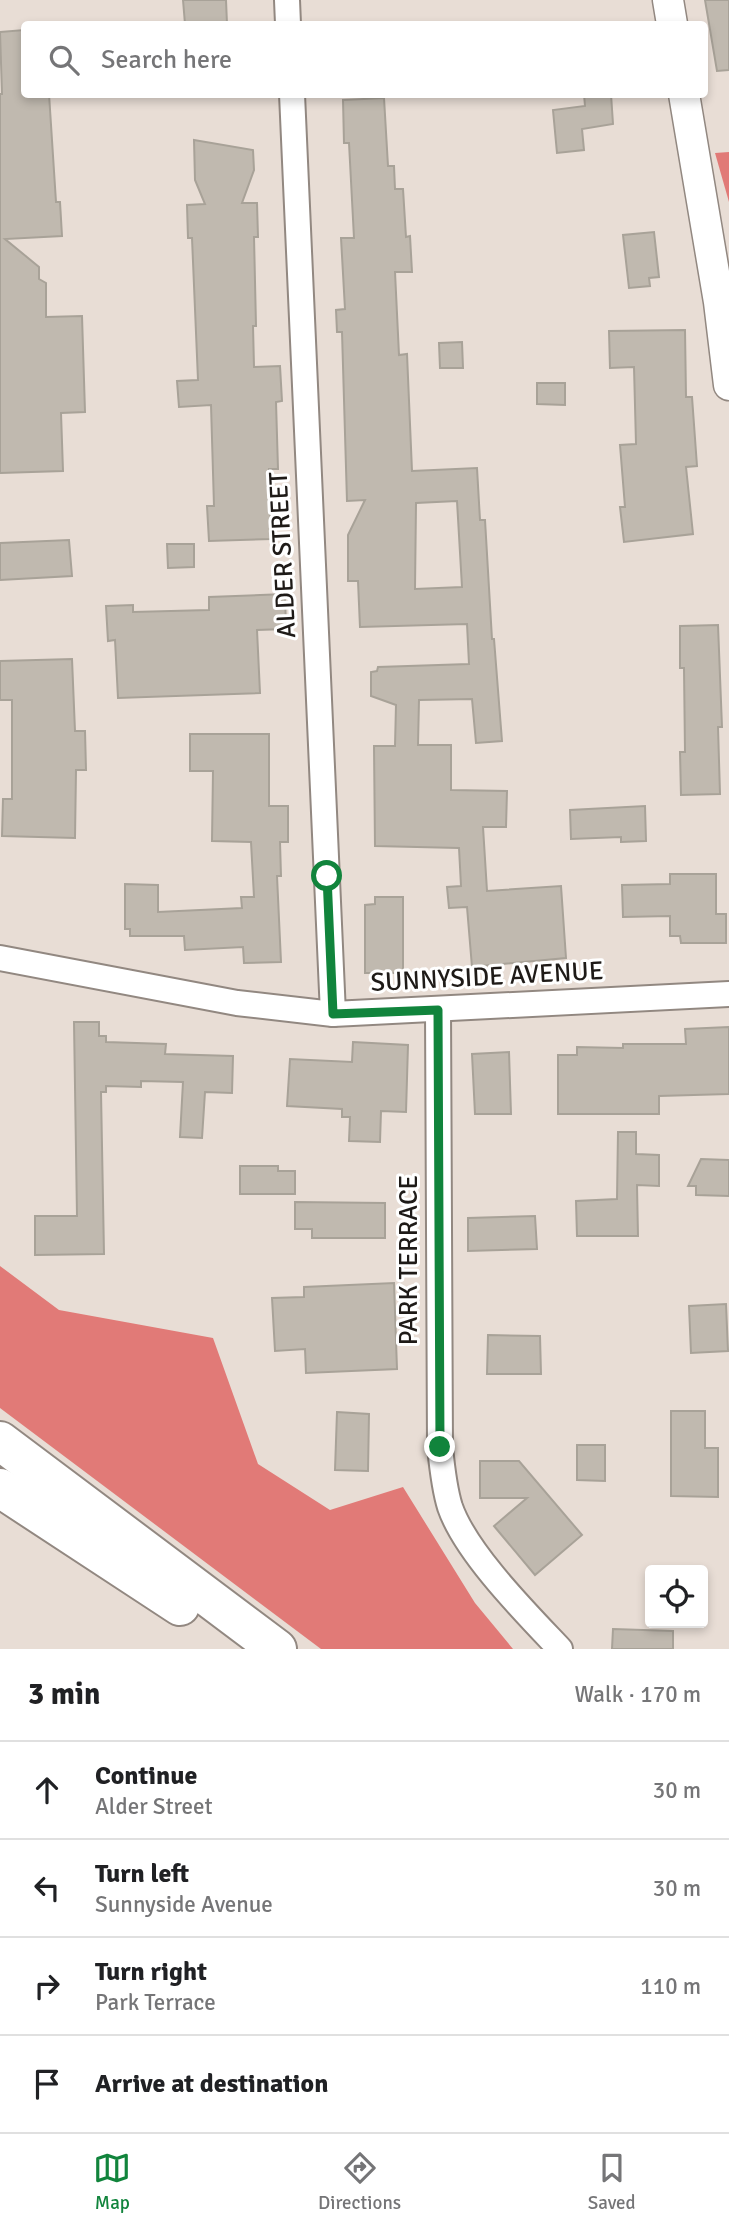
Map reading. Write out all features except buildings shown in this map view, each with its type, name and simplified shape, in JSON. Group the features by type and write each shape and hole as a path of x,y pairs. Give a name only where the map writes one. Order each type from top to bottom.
{"highway":[{"path":"0,1441 277,1649"},
{"path":"0,1488 246,1649"}],"street":[{"path":"287,0 288,21"},
{"path":"668,0 672,21"},
{"name":"ALDER STREET","path":"292,98 333,1014"},
{"path":"685,98 719,302 729,385"},
{"name":"SUNNYSIDE AVENUE","path":"0,958 237,1003 333,1014 729,995"},
{"name":"PARK TERRACE","path":"438,1010 440,1447 451,1508 484,1562 560,1649"}],"shaded area":[{"path":"729,152 729,202 715,153"},
{"path":"0,1266 59,1310 213,1338 258,1464 330,1510 403,1487 475,1603 513,1649 321,1649 0,1408"}],"route":[{"path":"327,876 333,1014 438,1010 440,1447"}]}
